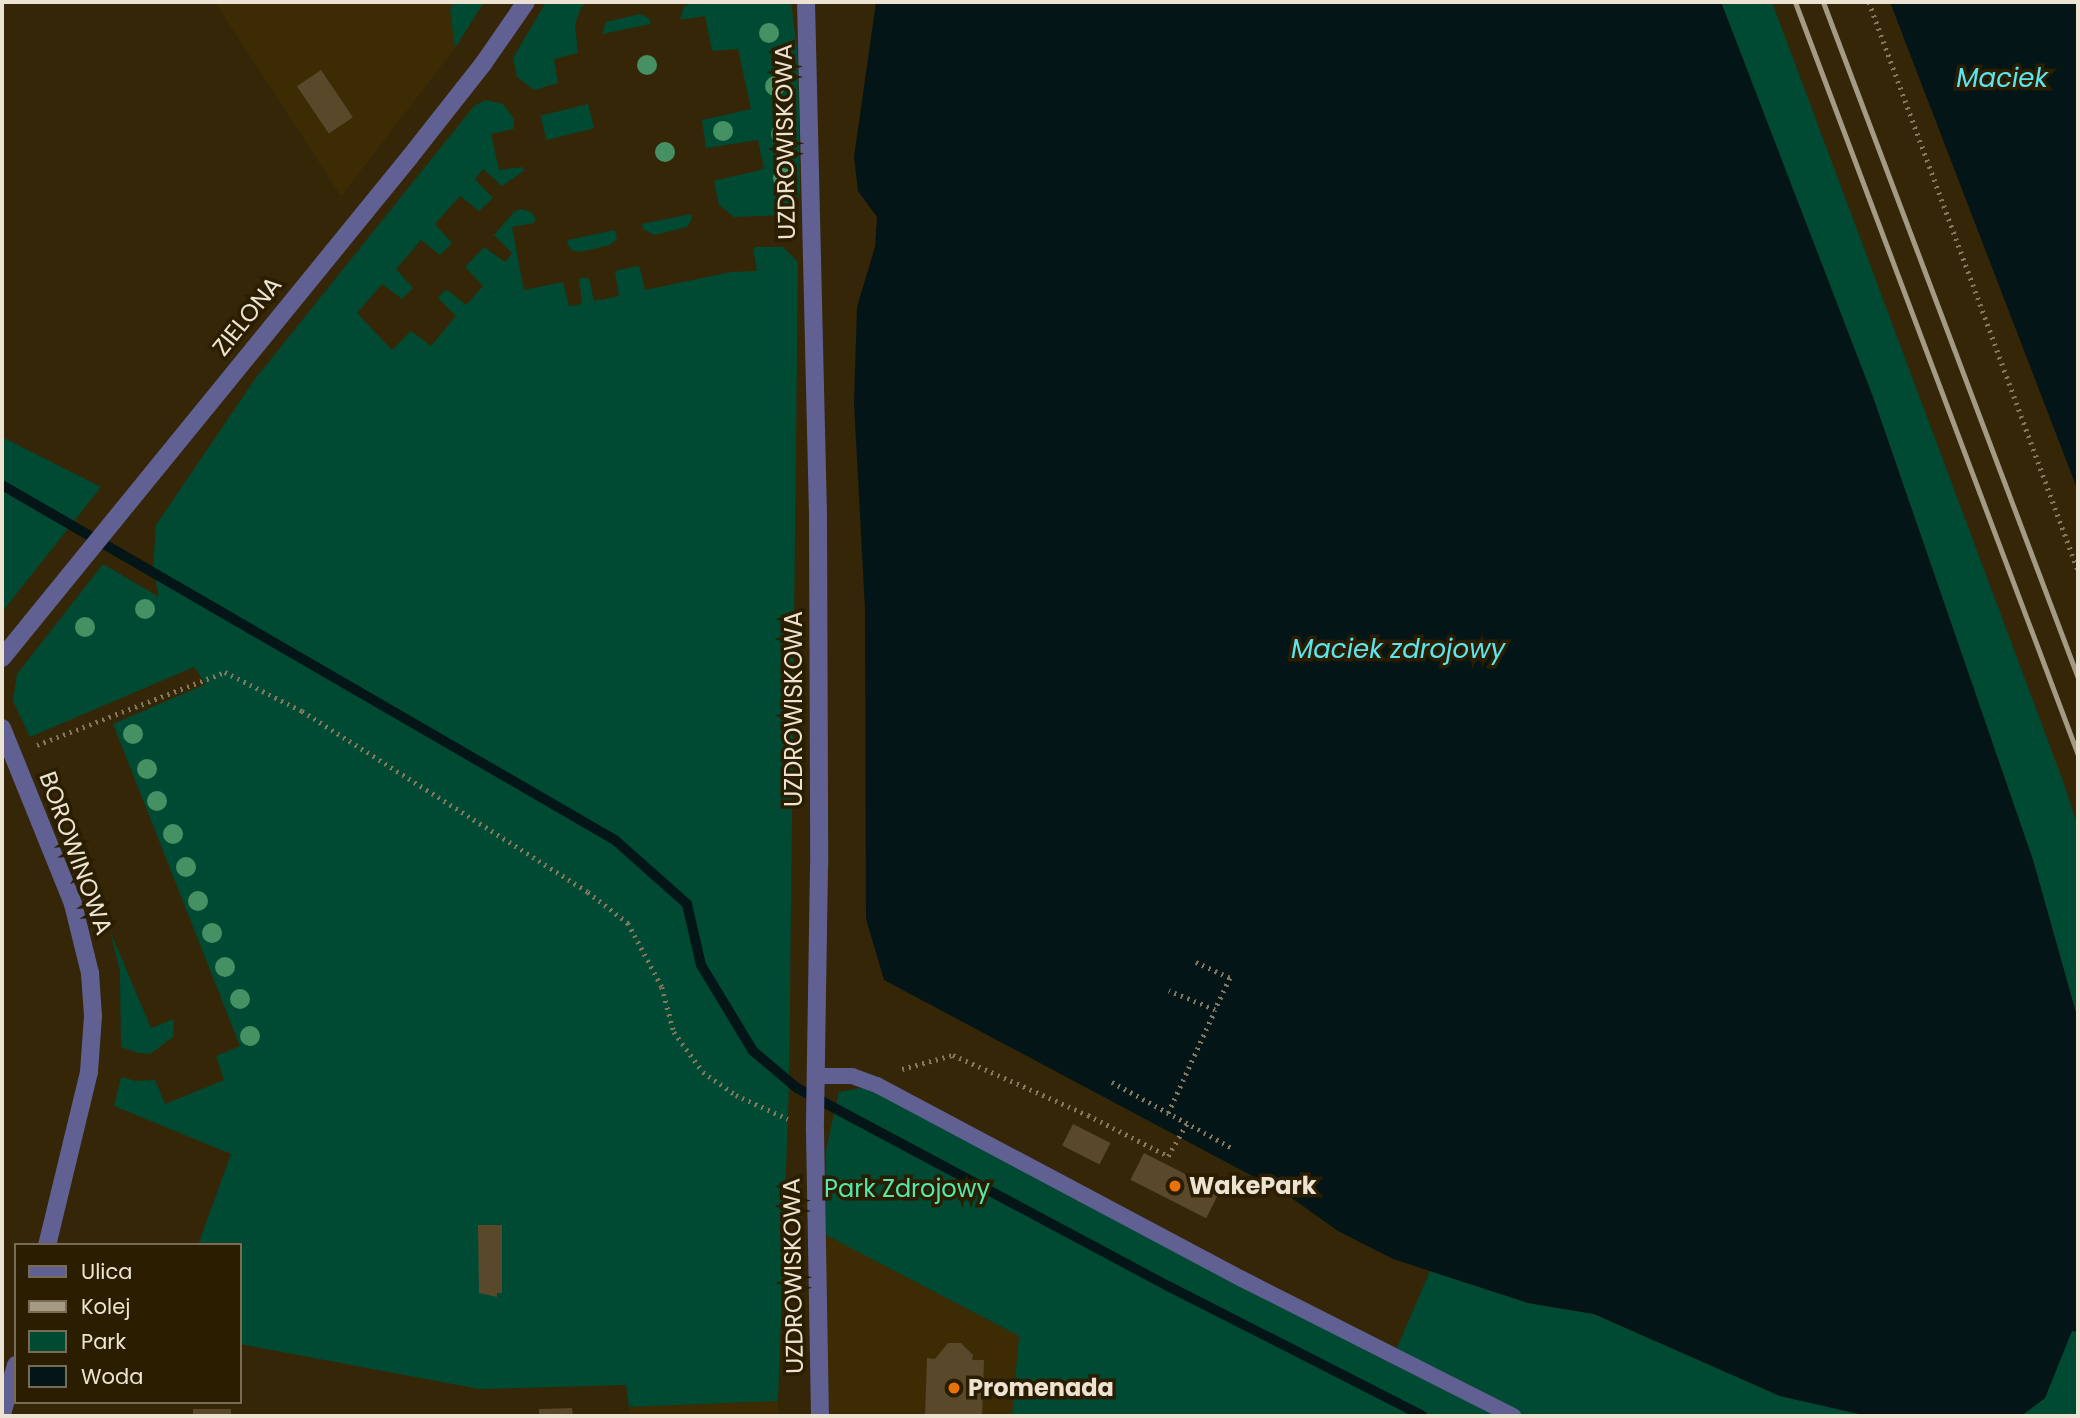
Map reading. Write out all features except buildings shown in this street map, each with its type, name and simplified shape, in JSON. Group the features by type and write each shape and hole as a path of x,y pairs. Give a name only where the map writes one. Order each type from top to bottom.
{"street":[{"name":"ZIELONA","path":"2,659 105,528 409,158 483,64 526,2"},
{"name":"UZDROWISKOWA","path":"806,2 818,515 819,866 815,1131 820,1416"},
{"name":"BOROWINOWA","path":"2,728 73,904 90,973 93,1016 89,1072 47,1243"},
{"path":"2,1414 14,1372"}],"lane":[{"path":"816,1076 852,1076 863,1080 1242,1279 1513,1416"}],"path":[{"path":"1869,2 2078,570"},
{"path":"36,745 225,672 302,711 588,892 628,923 662,987 674,1032 704,1072 736,1095 815,1131"},
{"path":"1168,1112 1230,978 1196,962"},
{"path":"1169,991 1216,1010"},
{"path":"863,1080 953,1055 1088,1115 1168,1156 1186,1123"},
{"path":"1112,1082 1234,1149"}],"shaded area":[{"path":"215,2 455,2 450,9 455,48 341,196"},
{"path":"824,1234 1019,1336 1012,1416 829,1416"},
{"path":"778,1401 778,1416 630,1416 629,1407"}],"green space":[{"path":"455,2 484,2 455,48 450,9"},
{"path":"546,2 587,2 581,8 575,24 578,53 554,59 558,83 534,90 517,77 513,58"},
{"path":"695,2 791,2 798,55 800,191 793,208 784,215 734,217 719,205 714,181 764,169 758,140 706,148 702,120 751,109 738,49 712,51 705,16 680,20 684,6"},
{"path":"1721,2 1772,2 2063,781 2078,827 2078,1020 2033,860 1873,397"},
{"path":"640,14 649,18 651,24 602,34 606,22"},
{"path":"485,100 503,104 514,119 514,129 491,134 499,170 522,167 525,170 502,186 483,169 475,179 493,198 479,211 460,196 435,224 452,243 440,255 421,240 396,269 413,288 402,299 382,284 357,313 392,350 411,331 431,346 456,316 438,298 445,290 449,291 466,305 483,286 465,267 484,247 505,262 512,253 494,235 514,212 521,209 531,212 536,219 534,223 512,227 524,290 563,282 569,306 582,304 579,278 589,278 594,301 619,296 615,271 637,266 640,268 645,290 731,272 757,271 753,249 756,247 783,247 798,262 789,1085 778,1401 629,1407 626,1385 479,1389 242,1344 242,1243 199,1243 231,1154 114,1106 121,1077 136,1081 155,1080 165,1104 224,1080 216,1056 240,1046 113,724 206,684 194,667 30,737 13,701 17,674 103,564 159,597 153,569 156,525 255,379 474,106"},
{"path":"588,104 594,128 547,140 540,116"},
{"path":"691,214 692,219 687,227 654,235 643,229 642,224"},
{"path":"615,230 617,239 610,245 580,252 573,251 567,244 568,240"},
{"path":"2,437 101,487 2,612"},
{"path":"110,931 151,1028 174,1019 173,1037 150,1054 121,1047 120,971"},
{"name":"Park Zdrojowy","path":"877,1085 1396,1350 1430,1271 1528,1303 1594,1314 1780,1396 1868,1416 1012,1416 1019,1336 824,1234 826,1150 839,1092"},
{"path":"2072,1330 2078,1332 2078,1416 2021,1416 2045,1398"}],"water":[{"name":"Maciek zdrojowy","path":"876,2 1721,2 1873,397 2033,860 2078,1020 2078,1332 2072,1331 2045,1398 2021,1416 1868,1416 1780,1396 1594,1314 1528,1303 1393,1259 1338,1231 1286,1194 884,980 866,919 865,609 854,403 857,307 875,247 877,217 858,191 854,157"},
{"name":"Maciek","path":"1890,2 2078,2 2078,491"}],"waterway":[{"path":"2,485 615,840 687,904 701,965 753,1051 797,1088 1168,1286 1423,1416"}],"railway":[{"path":"1795,2 2078,755"},
{"path":"1823,2 2078,678"}],"place":[{"name":"WakePark","path":"1175,1186"},
{"name":"Promenada","path":"954,1388"}]}
